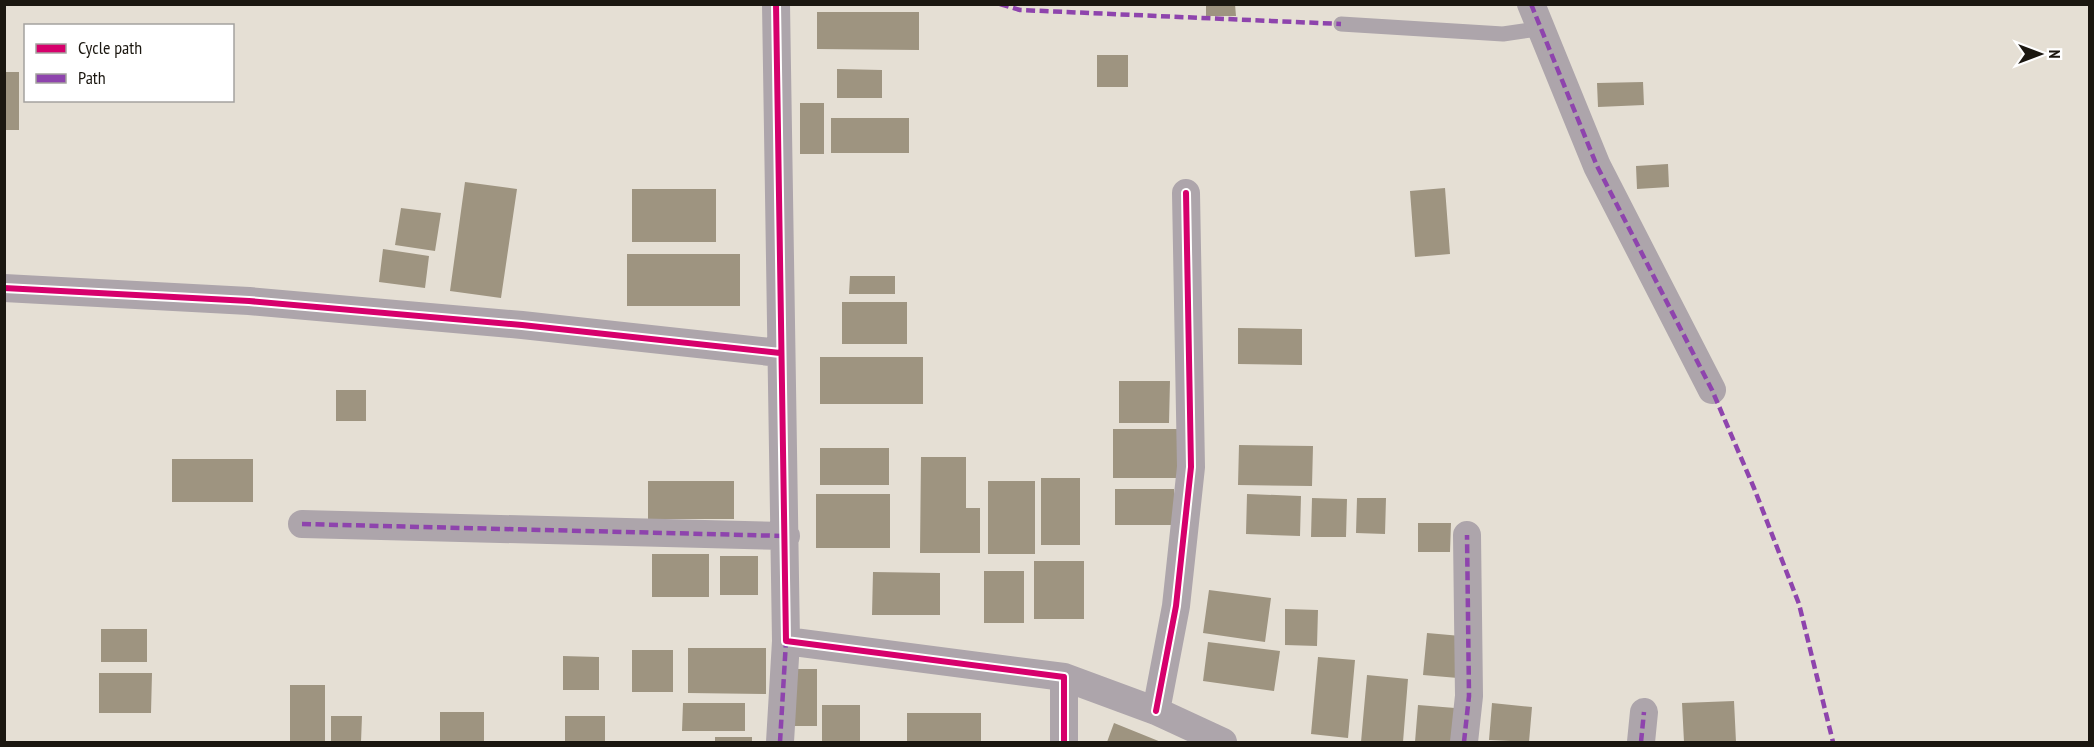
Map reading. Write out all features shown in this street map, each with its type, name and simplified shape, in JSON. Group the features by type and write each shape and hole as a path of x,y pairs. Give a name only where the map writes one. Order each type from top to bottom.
{"street":[{"path":"776,4 780,353 786,536 786,641 780,742"},
{"path":"1533,20 1597,166 1712,390"},
{"path":"1156,711 1176,606 1191,467 1186,193"},
{"path":"4,288 273,303 522,325 780,353"},
{"path":"302,524 786,536"},
{"path":"1464,742 1469,696 1467,535"},
{"path":"786,641 1064,677 1156,711 1223,742"},
{"path":"1064,677 1064,742"},
{"path":"1641,742 1644,712"}],"lane":[{"path":"1341,24 1503,34 1533,20"}],"building":[{"path":"1206,4 1235,4 1236,16 1206,16"},
{"path":"817,12 919,12 919,50 817,49"},
{"path":"1097,55 1128,55 1128,87 1097,87"},
{"path":"837,69 882,70 882,98 837,98"},
{"path":"4,72 19,72 19,130 4,130"},
{"path":"1643,82 1644,105 1598,107 1597,83"},
{"path":"800,103 824,103 824,154 800,154"},
{"path":"831,118 909,118 909,153 831,153"},
{"path":"1668,164 1669,187 1637,189 1636,166"},
{"path":"465,182 517,189 501,298 450,291"},
{"path":"1445,188 1450,254 1415,257 1410,191"},
{"path":"632,189 716,189 716,242 632,242"},
{"path":"401,208 441,213 435,251 395,245"},
{"path":"383,249 429,256 425,288 379,282"},
{"path":"627,254 740,254 740,306 627,306"},
{"path":"850,276 895,276 895,294 849,294"},
{"path":"842,302 907,302 907,344 842,344"},
{"path":"1238,328 1302,329 1302,365 1238,364"},
{"path":"820,357 923,357 923,404 820,404"},
{"path":"1119,381 1170,381 1169,423 1119,423"},
{"path":"336,390 366,390 366,421 336,421"},
{"path":"1113,429 1179,429 1179,478 1113,478"},
{"path":"1239,445 1313,446 1312,486 1238,485"},
{"path":"820,448 889,448 889,485 820,485"},
{"path":"921,457 966,457 966,508 980,508 980,553 920,553"},
{"path":"172,459 253,459 253,502 172,502"},
{"path":"1041,478 1080,478 1080,545 1041,545"},
{"path":"648,481 734,481 734,519 648,519"},
{"path":"988,481 1035,481 1035,554 988,554"},
{"path":"1115,489 1174,489 1174,525 1115,525"},
{"path":"816,494 890,494 890,548 816,548"},
{"path":"1247,494 1301,496 1300,536 1246,534"},
{"path":"1312,498 1347,499 1346,537 1311,537"},
{"path":"1357,498 1386,498 1385,534 1356,533"},
{"path":"1418,523 1451,523 1450,552 1418,552"},
{"path":"652,554 709,554 709,597 652,597"},
{"path":"720,556 758,556 758,595 720,595"},
{"path":"1034,561 1084,561 1084,619 1034,619"},
{"path":"984,571 1024,571 1024,623 984,623"},
{"path":"873,572 940,573 940,615 872,615"},
{"path":"1209,590 1271,598 1265,642 1203,633"},
{"path":"1285,609 1318,610 1317,646 1285,645"},
{"path":"101,629 147,629 147,662 101,662"},
{"path":"1427,633 1461,636 1458,678 1423,675"},
{"path":"1208,642 1280,651 1274,691 1203,681"},
{"path":"688,648 766,648 766,694 688,693"},
{"path":"632,650 673,650 673,692 632,692"},
{"path":"563,656 599,657 599,690 563,690"},
{"path":"1318,657 1355,660 1348,738 1311,734"},
{"path":"786,669 817,669 817,726 786,726"},
{"path":"99,673 152,673 151,713 99,713"},
{"path":"1367,675 1408,679 1403,742 1361,742"},
{"path":"290,685 325,685 325,742 290,742"},
{"path":"1734,701 1736,742 1684,742 1682,703"},
{"path":"683,703 745,703 745,731 682,731"},
{"path":"1492,703 1532,707 1529,742 1489,740"},
{"path":"822,705 860,705 860,742 822,742"},
{"path":"1418,705 1455,708 1452,742 1415,742"},
{"path":"440,712 484,712 484,742 440,742"},
{"path":"907,713 981,713 981,742 907,742"},
{"path":"331,716 362,716 361,742 331,742"},
{"path":"565,716 605,716 605,742 565,742"},
{"path":"1114,723 1161,742 1107,742"},
{"path":"715,737 752,737 752,742 715,742"}],"marked path":[{"path":"1000,4 1020,10 1341,24"},
{"path":"1531,4 1597,166 1712,390 1754,488 1799,604 1833,742"},
{"path":"302,524 786,536"},
{"path":"1464,742 1469,696 1467,535"},
{"path":"780,742 786,641"},
{"path":"1641,742 1644,712"}],"cycle path":[{"path":"776,4 786,641 1064,677 1064,742"},
{"path":"1156,711 1176,606 1191,467 1186,193"},
{"path":"4,288 249,301 522,325 780,353"}]}
